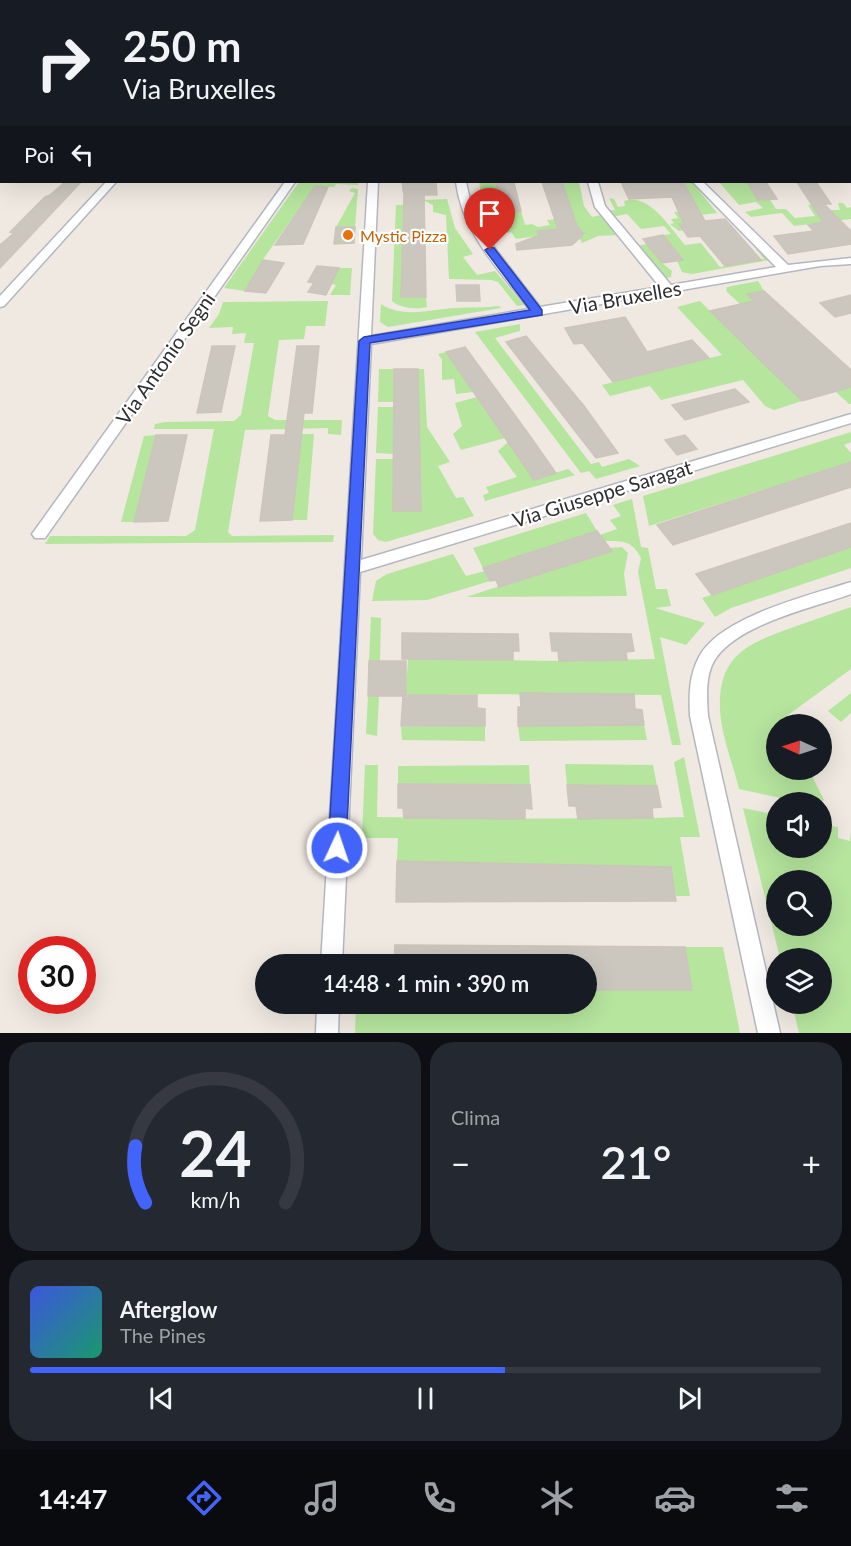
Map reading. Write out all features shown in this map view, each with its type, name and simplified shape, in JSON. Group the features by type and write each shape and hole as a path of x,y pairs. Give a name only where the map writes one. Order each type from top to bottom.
{"street":[{"path":"0,303 110,183"},
{"name":"Via Antonio Segni","path":"40,534 289,183"},
{"path":"332,954 373,183"},
{"path":"461,183 466,204 478,234 538,313"},
{"path":"593,183 600,207 669,290"},
{"path":"699,183 785,269"},
{"name":"Via Bruxelles","path":"364,341 785,269 851,261"},
{"name":"Via Giuseppe Saragat","path":"352,568 851,418"},
{"path":"769,1033 699,716 696,696 698,676 707,656 724,638 743,626 851,588"},
{"path":"327,1033 328,1014"}],"green space":[{"path":"298,183 358,183 358,185 336,184 334,187 315,186 264,258 245,291 224,288"},
{"path":"479,183 496,183 503,212 521,211 525,225 532,224 538,227 550,225 547,220 558,219 571,208 562,183 579,183 584,206 592,217 601,215 617,235 598,236 582,243 579,237 585,235 576,226 538,232 540,235 516,239 511,232 500,234 489,223 510,222 509,214 485,214"},
{"path":"684,183 693,183 717,213 700,215 704,221 680,224 687,230 679,231 670,224 674,223 671,219 678,218 674,212 685,211 694,203"},
{"path":"720,183 748,183 758,200 770,200 776,209 786,209 795,218 815,216 808,205 821,204 825,210 840,210 838,203 843,203 847,208 851,207 851,219 794,226 782,213 751,217 745,212 763,208 756,202 739,205"},
{"path":"352,188 358,189 355,227 336,227 355,193 349,191"},
{"path":"609,198 614,199 618,207 625,206 624,201 633,200 651,207 666,221 685,245 701,243 720,267 764,259 756,249 760,249 769,260 692,274 682,272 677,261 683,260 663,235 671,234 664,226 641,229 627,214 612,217 608,211 615,210"},
{"path":"447,199 455,228 473,254 463,257 477,275 495,271 524,305 517,306 498,282 449,279 446,215 433,212 433,205 423,200"},
{"path":"424,204 425,207 403,208 401,296 426,297 427,307 409,308 392,301 396,205"},
{"path":"647,244 662,263 672,271 671,277 662,279 636,246"},
{"path":"337,268 352,268 350,295 330,295 336,285 331,284"},
{"path":"758,281 764,291 748,294 848,388 851,388 851,404 726,291 727,287"},
{"path":"328,301 325,326 306,326 304,339 279,340 268,416 275,420 342,420 341,435 328,434 328,428 245,430 228,532 232,536 334,535 333,542 45,544 50,536 186,536 195,530 214,429 154,429 155,424 165,422 234,421 241,415 254,343 244,343 246,333 232,334 233,327 209,328 219,314 223,302"},
{"path":"700,301 802,401 774,410 765,406 743,380 661,400 650,386 610,396 602,385 722,355 677,307"},
{"path":"381,304 390,309 408,312 499,306 501,308 388,327 380,322"},
{"path":"520,324 520,331 495,338 591,464 599,462 602,467 629,459 640,466 596,479 589,471 581,473 475,332"},
{"path":"446,352 474,392 456,394 454,379 442,380 442,360 438,354"},
{"path":"379,369 394,369 394,402 378,402"},
{"path":"418,369 424,369 427,427 450,462 438,466 456,498 463,497 474,516 386,542 378,540 373,534 376,459 393,459 393,511 421,510"},
{"path":"477,397 505,438 461,450 453,434 462,426 455,403"},
{"path":"378,407 394,407 393,454 376,453"},
{"path":"851,432 851,442 844,445 851,453 851,462 649,526 643,496"},
{"path":"301,434 314,434 307,520 292,520"},
{"path":"156,435 134,522 121,522 144,436"},
{"path":"508,442 534,479 568,469 575,475 485,501 483,495 489,493 486,487 517,477 498,451"},
{"path":"632,499 641,547 648,548 656,589 667,589 671,606 655,608 705,623 686,645 660,637 681,745 672,745 661,695 448,694 448,709 438,708 437,695 409,695 406,693 408,659 559,661 655,659 638,572 641,558 630,545 604,541 600,535 617,529 610,520 621,516 613,505"},
{"path":"586,513 597,531 483,568 473,548"},
{"path":"622,547 628,553 624,574 627,596 466,597 525,578 528,570 534,576 609,548"},
{"path":"851,547 851,568 731,608 715,617 702,598"},
{"path":"453,554 466,576 485,571 490,581 427,600 372,601 376,581 387,574"},
{"path":"851,607 851,669 789,714 766,714 766,780 814,780 820,792 766,792 766,795 739,789 721,719 721,691 724,676 730,664 749,647 791,628"},
{"path":"371,617 381,618 380,661 369,661"},
{"path":"851,693 851,713 841,722 828,711"},
{"path":"368,696 379,696 377,736 366,734"},
{"path":"644,725 647,740 520,741 518,726"},
{"path":"485,726 485,741 402,740 401,727"},
{"path":"684,757 700,837 680,837 690,896 676,896 670,867 397,861 398,838 362,838 365,765 378,765 377,817 439,818 447,809 448,819 653,818 684,817 674,762"},
{"path":"565,764 653,765 657,786 567,785"},
{"path":"529,765 530,785 398,784 398,766"},
{"path":"743,808 766,813 766,858 832,858 832,826 838,827 838,838 850,841 851,832 851,1033 799,1033 794,1014 832,1014 832,948 778,948 775,936 832,936 832,870 766,870 766,901"},
{"path":"685,947 723,947 740,1033 355,1033 356,1014 597,1014 597,990 692,989"}],"building":[{"path":"64,183 80,183 0,268 0,245 14,233 10,232 45,197"},
{"path":"402,183 436,183 437,195 424,195 426,297 401,297 404,195"},
{"path":"496,183 514,183 521,211 503,212"},
{"path":"542,183 562,183 577,226 584,234 572,245 517,250 516,244 540,235 537,231 558,229"},
{"path":"621,183 684,183 705,221 725,219 761,260 725,266 700,236 688,237 679,224 684,224 672,197 629,199"},
{"path":"748,183 767,183 777,199 758,200"},
{"path":"798,183 817,183 831,204 824,204 851,231 851,244 788,254 774,236 814,231 808,225 823,222"},
{"path":"315,186 328,187 303,244 275,245"},
{"path":"336,227 355,227 354,243 334,244"},
{"path":"663,235 683,260 662,263 643,239"},
{"path":"263,260 284,263 266,293 245,291"},
{"path":"317,266 339,268 326,295 308,292 314,283 308,282"},
{"path":"456,285 479,285 480,301 457,301"},
{"path":"764,291 851,370 851,387 802,401 710,311 754,301 747,294"},
{"path":"851,295 851,313 835,317 820,303"},
{"path":"625,317 647,352 692,340 709,358 613,382 583,343 574,344 565,328"},
{"path":"526,336 584,406 618,453 596,458 506,342"},
{"path":"212,346 235,346 221,412 197,413"},
{"path":"297,346 319,346 312,413 304,413 292,520 260,521 271,435 285,435"},
{"path":"465,347 556,473 534,480 446,352"},
{"path":"394,369 418,369 421,511 393,511"},
{"path":"735,389 749,402 685,420 672,405"},
{"path":"156,435 187,435 168,521 134,522"},
{"path":"685,435 697,449 677,455 665,440"},
{"path":"851,462 851,487 673,545 657,525"},
{"path":"851,523 851,547 712,595 696,574"},
{"path":"597,531 612,551 499,587 496,580 490,581 483,568"},
{"path":"402,633 518,634 519,651 513,651 513,660 402,659"},
{"path":"550,633 631,634 634,651 626,652 627,660 559,661 558,651 552,651"},
{"path":"369,661 406,661 406,695 477,695 477,708 485,709 485,726 401,726 403,696 368,696"},
{"path":"520,693 634,694 635,709 642,710 644,725 518,726 518,707 521,707"},
{"path":"398,784 530,785 532,809 525,808 525,819 404,818 403,808 398,808"},
{"path":"567,785 657,786 661,807 652,808 653,818 578,819 576,806 569,806"},
{"path":"397,861 671,867 676,901 396,902"},
{"path":"395,945 685,947 692,990 597,990 597,954 395,954"}],"place":[{"name":"Mystic Pizza","path":"348,235"}],"route":[{"path":"337,848 364,341 538,313 490,250"}]}
